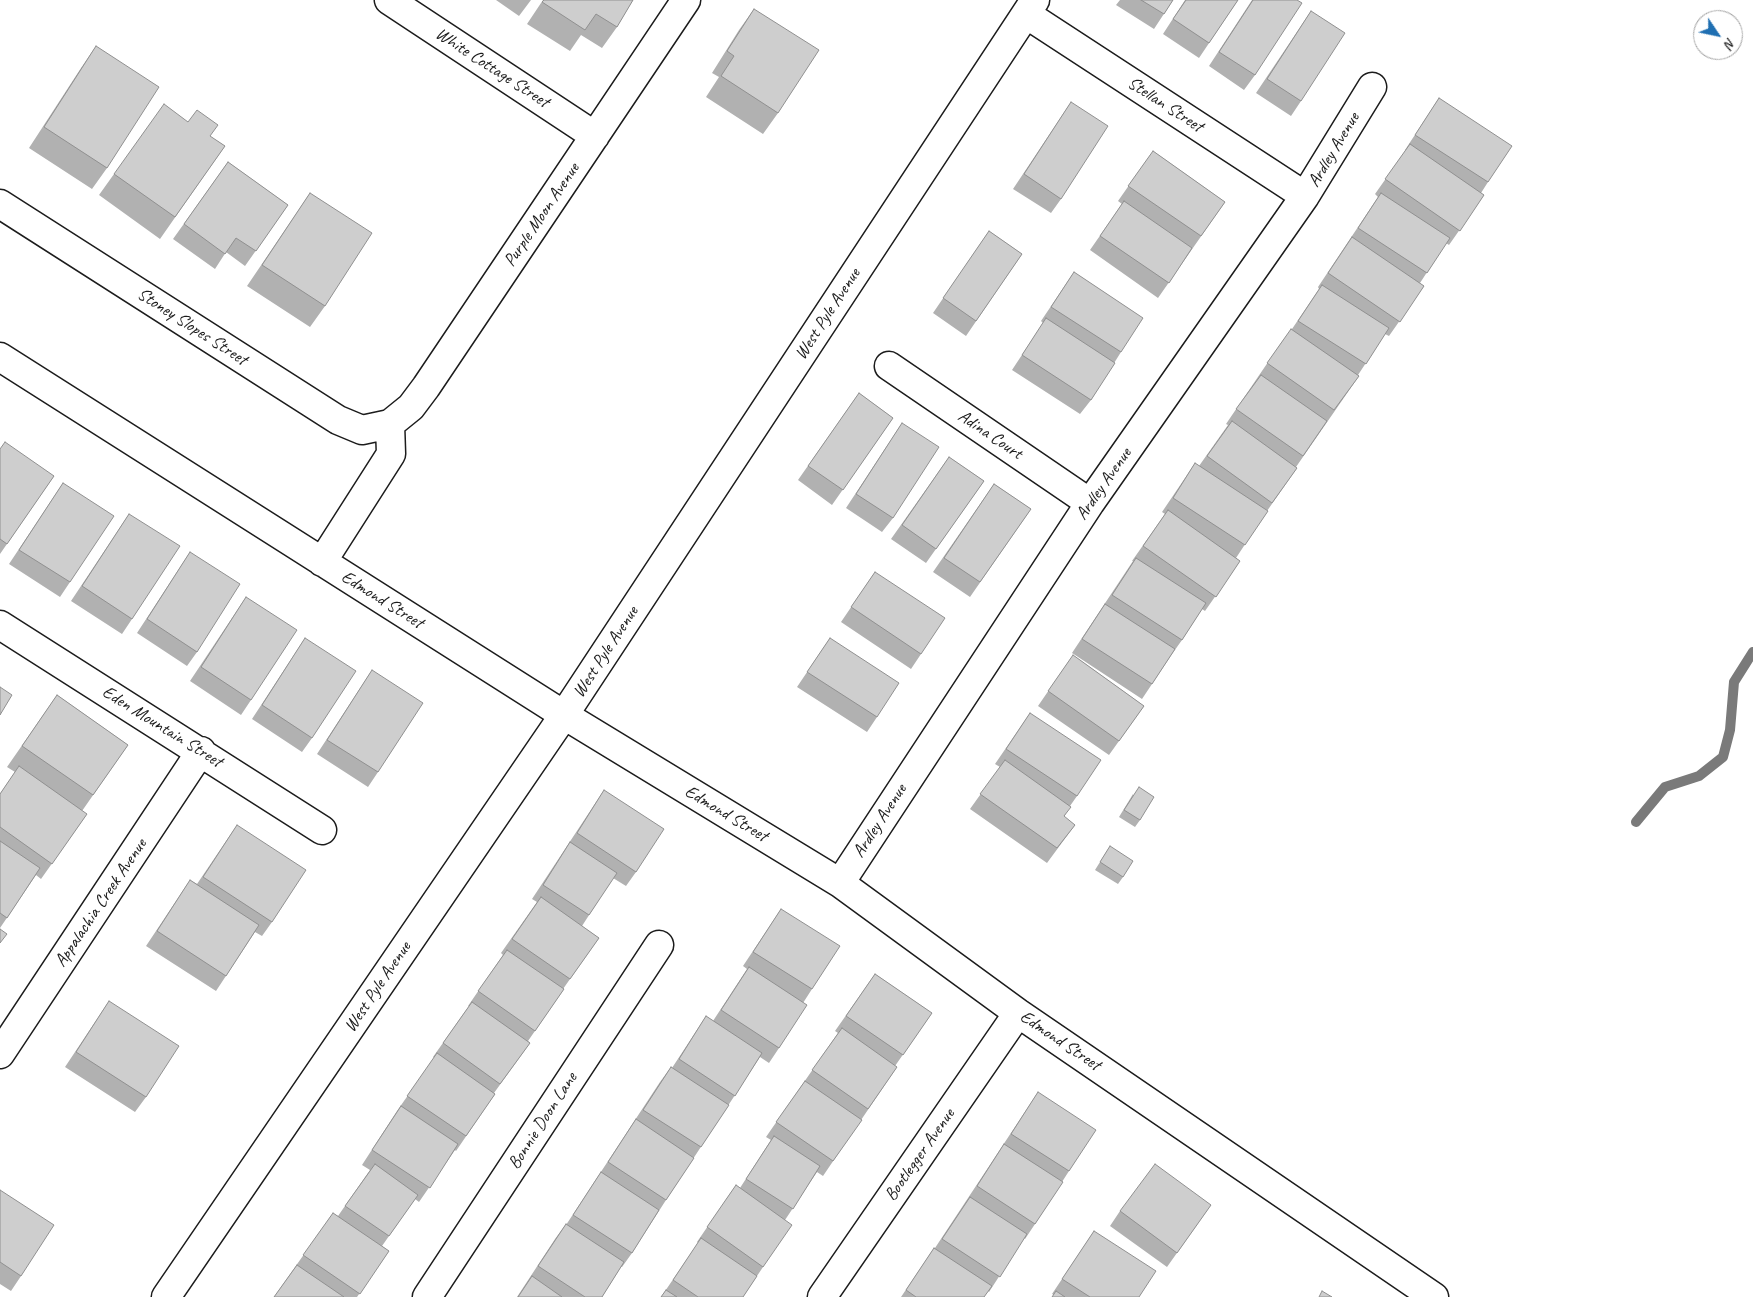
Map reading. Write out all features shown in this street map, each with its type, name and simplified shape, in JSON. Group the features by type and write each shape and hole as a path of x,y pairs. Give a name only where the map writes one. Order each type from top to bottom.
{"street":[{"name":"White Cottage Street","path":"389,0 595,136"},
{"name":"Purple Moon Avenue","path":"390,424 411,407 426,387 686,0"},
{"name":"Stellan Street","path":"1030,7 1305,196"},
{"name":"West Pyle Avenue","path":"166,1297 564,715 1030,7"},
{"name":"Ardley Avenue","path":"840,883 1090,503 1305,196 1372,87"},
{"name":"Stoney Slopes Street","path":"0,204 338,420 362,430 390,424"},
{"name":"Edmond Street","path":"0,357 564,715 840,883 1018,1013 1434,1297"},
{"name":"Adina Court","path":"889,366 1090,503"},
{"path":"322,562 391,454 390,424"},
{"name":"Eden Mountain Street","path":"0,625 201,751 322,830"},
{"name":"Appalachia Creek Avenue","path":"0,1054 201,751"},
{"name":"Bonnie Doon Lane","path":"427,1297 659,945"},
{"name":"Bootlegger Avenue","path":"822,1297 1018,1013"}],"building":[{"path":"544,0 633,0 617,27 596,14 585,30 542,2"},
{"path":"1141,0 1173,0 1164,14"},
{"path":"1186,0 1238,0 1209,43 1173,19"},
{"path":"1253,0 1297,0 1302,3 1255,75 1219,52"},
{"path":"754,9 819,50 778,113 721,76 734,56 727,51"},
{"path":"1311,11 1345,33 1301,101 1267,79"},
{"path":"96,46 159,87 107,168 44,127"},
{"path":"1439,98 1512,146 1488,182 1415,135"},
{"path":"1071,102 1108,126 1061,199 1024,174"},
{"path":"164,104 188,122 197,110 218,125 210,136 225,146 175,217 114,174"},
{"path":"1410,144 1484,195 1460,231 1385,179"},
{"path":"1153,151 1225,202 1201,236 1128,186"},
{"path":"228,162 288,205 256,251 236,238 225,254 184,224"},
{"path":"310,193 372,233 325,306 262,265"},
{"path":"1381,193 1450,238 1427,273 1358,228"},
{"path":"1124,201 1192,248 1169,283 1100,236"},
{"path":"989,231 1022,254 976,321 943,298"},
{"path":"1352,237 1424,286 1400,322 1328,273"},
{"path":"1074,272 1143,318 1121,352 1051,307"},
{"path":"1322,285 1389,328 1366,364 1298,321"},
{"path":"1046,318 1115,363 1091,400 1022,355"},
{"path":"1291,329 1359,376 1334,410 1267,363"},
{"path":"1261,375 1327,421 1303,456 1236,409"},
{"path":"859,393 893,418 843,490 808,466"},
{"path":"1232,421 1297,468 1272,503 1207,456"},
{"path":"902,423 939,447 893,518 856,494"},
{"path":"5,442 54,476 7,544 0,539 0,449"},
{"path":"949,457 984,481 936,549 902,525"},
{"path":"1195,463 1268,511 1245,545 1173,498"},
{"path":"63,483 114,516 70,582 19,550"},
{"path":"994,484 1031,509 980,582 944,558"},
{"path":"1168,510 1240,561 1216,597 1143,546"},
{"path":"129,514 180,546 132,619 82,586"},
{"path":"190,552 240,584 197,652 147,619"},
{"path":"1136,558 1206,603 1182,640 1112,595"},
{"path":"875,572 945,618 921,654 851,607"},
{"path":"246,597 297,630 251,700 201,667"},
{"path":"1105,604 1175,649 1152,684 1082,639"},
{"path":"305,638 356,671 312,738 262,705"},
{"path":"830,638 899,683 877,717 807,672"},
{"path":"1073,655 1144,706 1119,741 1048,691"},
{"path":"372,670 423,703 378,772 327,740"},
{"path":"0,687 12,695 0,715"},
{"path":"57,695 128,745 93,795 22,746"},
{"path":"1030,713 1101,760 1077,796 1006,749"},
{"path":"1005,760 1071,807 1064,816 1075,825 1057,848 980,794"},
{"path":"19,766 87,814 52,864 0,827 0,794"},
{"path":"1139,787 1154,797 1140,820 1124,810"},
{"path":"604,790 664,829 636,872 577,833"},
{"path":"237,825 306,870 272,922 203,877"},
{"path":"0,841 40,868 7,918 0,913"},
{"path":"570,842 617,873 589,915 543,885"},
{"path":"1110,846 1133,861 1123,877 1100,862"},
{"path":"190,880 259,925 226,976 157,931"},
{"path":"541,897 599,938 570,979 512,939"},
{"path":"781,909 840,946 812,989 753,952"},
{"path":"0,929 7,934 0,943"},
{"path":"507,950 564,989 535,1031 478,991"},
{"path":"749,967 807,1005 779,1048 721,1010"},
{"path":"875,974 932,1013 903,1055 846,1016"},
{"path":"109,1001 179,1046 146,1097 76,1052"},
{"path":"472,1002 530,1043 500,1084 443,1043"},
{"path":"706,1016 762,1053 735,1096 679,1059"},
{"path":"842,1028 897,1067 868,1109 812,1070"},
{"path":"437,1053 495,1094 466,1136 407,1096"},
{"path":"671,1067 729,1105 701,1147 643,1110"},
{"path":"805,1081 862,1120 833,1161 776,1122"},
{"path":"1038,1092 1096,1130 1069,1171 1011,1134"},
{"path":"401,1106 458,1144 430,1188 372,1150"},
{"path":"636,1119 694,1158 666,1200 608,1162"},
{"path":"774,1136 820,1166 793,1209 746,1179"},
{"path":"1004,1144 1063,1182 1035,1224 977,1186"},
{"path":"375,1164 418,1195 389,1236 345,1206"},
{"path":"1155,1164 1211,1205 1177,1253 1120,1211"},
{"path":"601,1172 659,1210 632,1253 573,1215"},
{"path":"736,1185 792,1225 763,1267 707,1227"},
{"path":"0,1190 54,1225 21,1276 0,1262"},
{"path":"970,1197 1027,1234 1000,1277 942,1239"},
{"path":"333,1213 389,1251 360,1294 303,1255"},
{"path":"566,1224 624,1262 602,1297 585,1297 538,1266"},
{"path":"1094,1231 1156,1271 1139,1297 1090,1297 1062,1279"},
{"path":"701,1238 757,1276 743,1297 698,1297 673,1280"},
{"path":"934,1248 992,1286 984,1297 916,1297 906,1290"},
{"path":"297,1265 344,1297 274,1297"},
{"path":"532,1276 562,1297 518,1297"},
{"path":"666,1290 677,1297 661,1297"},
{"path":"1056,1291 1065,1297 1052,1297"},
{"path":"1322,1291 1332,1297 1319,1297"}],"waterway":[{"path":"1636,822 1665,787 1699,776 1723,757 1730,730 1734,682 1753,652"}]}
